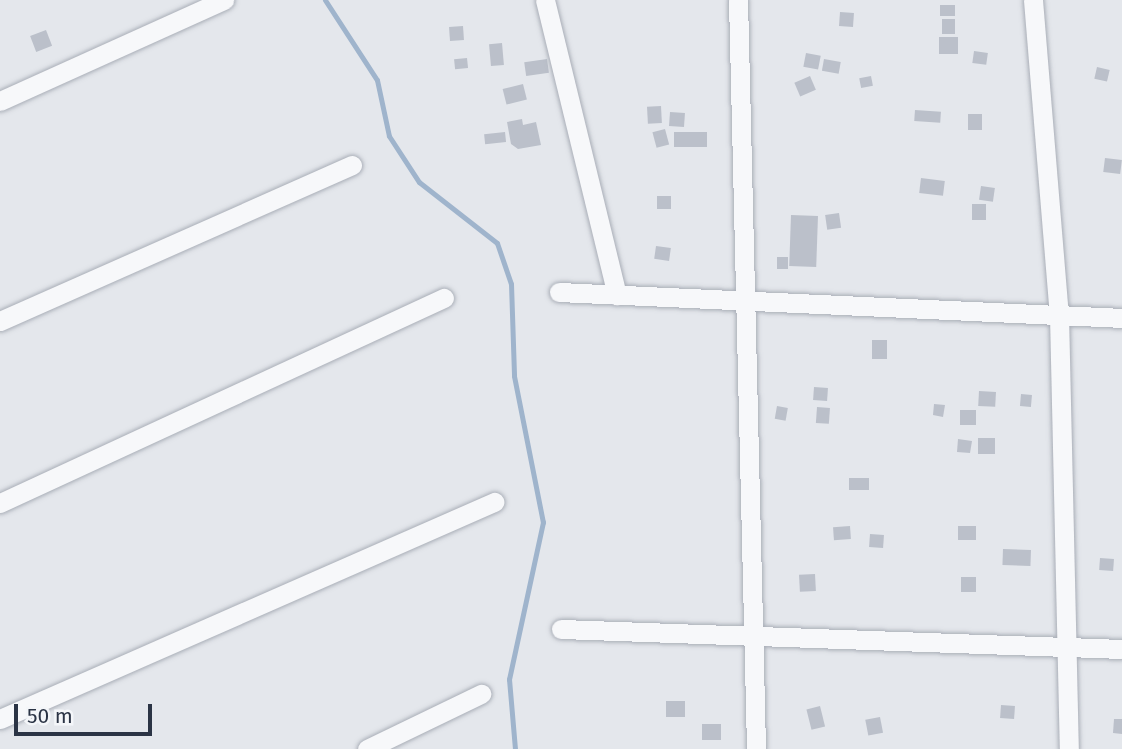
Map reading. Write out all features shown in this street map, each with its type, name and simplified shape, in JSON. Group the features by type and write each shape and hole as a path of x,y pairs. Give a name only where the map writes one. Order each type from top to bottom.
{"street":[{"path":"0,101 224,0"},
{"path":"545,0 617,295"},
{"path":"738,0 756,749"},
{"path":"1027,1 1059,314 1062,648 1069,749"},
{"path":"0,321 352,165"},
{"path":"559,292 1122,318"},
{"path":"0,503 444,298"},
{"path":"0,719 494,502"},
{"path":"561,629 753,639 1122,649"},
{"path":"367,749 481,694"}],"building":[{"path":"940,5 955,5 955,16 940,16"},
{"path":"840,12 854,13 853,27 839,26"},
{"path":"942,19 955,19 955,34 942,34"},
{"path":"463,26 464,40 450,41 449,27"},
{"path":"46,30 52,46 36,52 30,36"},
{"path":"939,37 958,37 958,54 939,54"},
{"path":"502,43 504,65 491,66 489,44"},
{"path":"974,51 988,53 986,65 972,63"},
{"path":"806,53 821,56 818,70 803,67"},
{"path":"467,58 468,68 455,69 454,59"},
{"path":"547,59 549,73 526,76 524,62"},
{"path":"824,59 841,62 839,74 822,71"},
{"path":"1097,67 1110,70 1107,82 1094,79"},
{"path":"810,76 816,90 800,96 794,83"},
{"path":"871,76 873,86 861,88 859,78"},
{"path":"523,84 527,100 506,105 503,89"},
{"path":"661,106 662,123 648,124 647,107"},
{"path":"915,110 941,112 940,123 914,121"},
{"path":"670,112 685,113 684,127 669,126"},
{"path":"968,114 982,114 982,130 968,130"},
{"path":"522,119 523,125 536,122 541,145 518,149 511,144 507,122"},
{"path":"665,129 669,144 657,148 652,132"},
{"path":"505,132 506,142 485,144 484,134"},
{"path":"674,132 707,132 707,147 674,147"},
{"path":"1105,158 1122,160 1120,174 1103,172"},
{"path":"921,178 945,181 943,196 919,193"},
{"path":"981,186 995,188 993,202 979,200"},
{"path":"657,196 671,196 671,209 657,209"},
{"path":"972,204 986,204 986,220 972,220"},
{"path":"839,213 841,228 827,230 825,215"},
{"path":"791,215 818,216 816,267 789,266"},
{"path":"656,246 671,248 669,261 654,259"},
{"path":"777,257 788,257 788,269 777,269"},
{"path":"872,340 887,340 887,359 872,359"},
{"path":"814,387 828,388 827,401 813,400"},
{"path":"979,391 996,392 995,407 978,406"},
{"path":"1021,394 1032,395 1031,407 1020,406"},
{"path":"934,404 945,405 943,417 933,415"},
{"path":"777,406 788,408 786,421 775,419"},
{"path":"817,407 830,408 829,424 816,423"},
{"path":"960,410 976,410 976,425 960,425"},
{"path":"978,438 995,438 995,454 978,454"},
{"path":"958,439 972,441 970,453 957,452"},
{"path":"849,478 869,478 869,490 849,490"},
{"path":"850,526 851,539 834,540 833,527"},
{"path":"958,526 976,526 976,540 958,540"},
{"path":"870,534 884,535 883,548 869,547"},
{"path":"1003,549 1031,550 1030,566 1002,565"},
{"path":"1100,558 1114,559 1113,571 1099,570"},
{"path":"815,574 816,591 800,592 799,575"},
{"path":"961,577 976,577 976,592 961,592"},
{"path":"666,701 685,701 685,717 666,717"},
{"path":"1001,705 1015,706 1014,719 1000,718"},
{"path":"820,706 825,726 811,730 806,709"},
{"path":"880,717 883,733 868,736 865,720"},
{"path":"1114,719 1122,719 1122,734 1113,733"},
{"path":"702,724 721,724 721,740 702,740"}],"waterway":[{"path":"325,0 377,80 389,136 419,182 497,243 511,284 514,376 543,522 509,679 515,749"}]}
